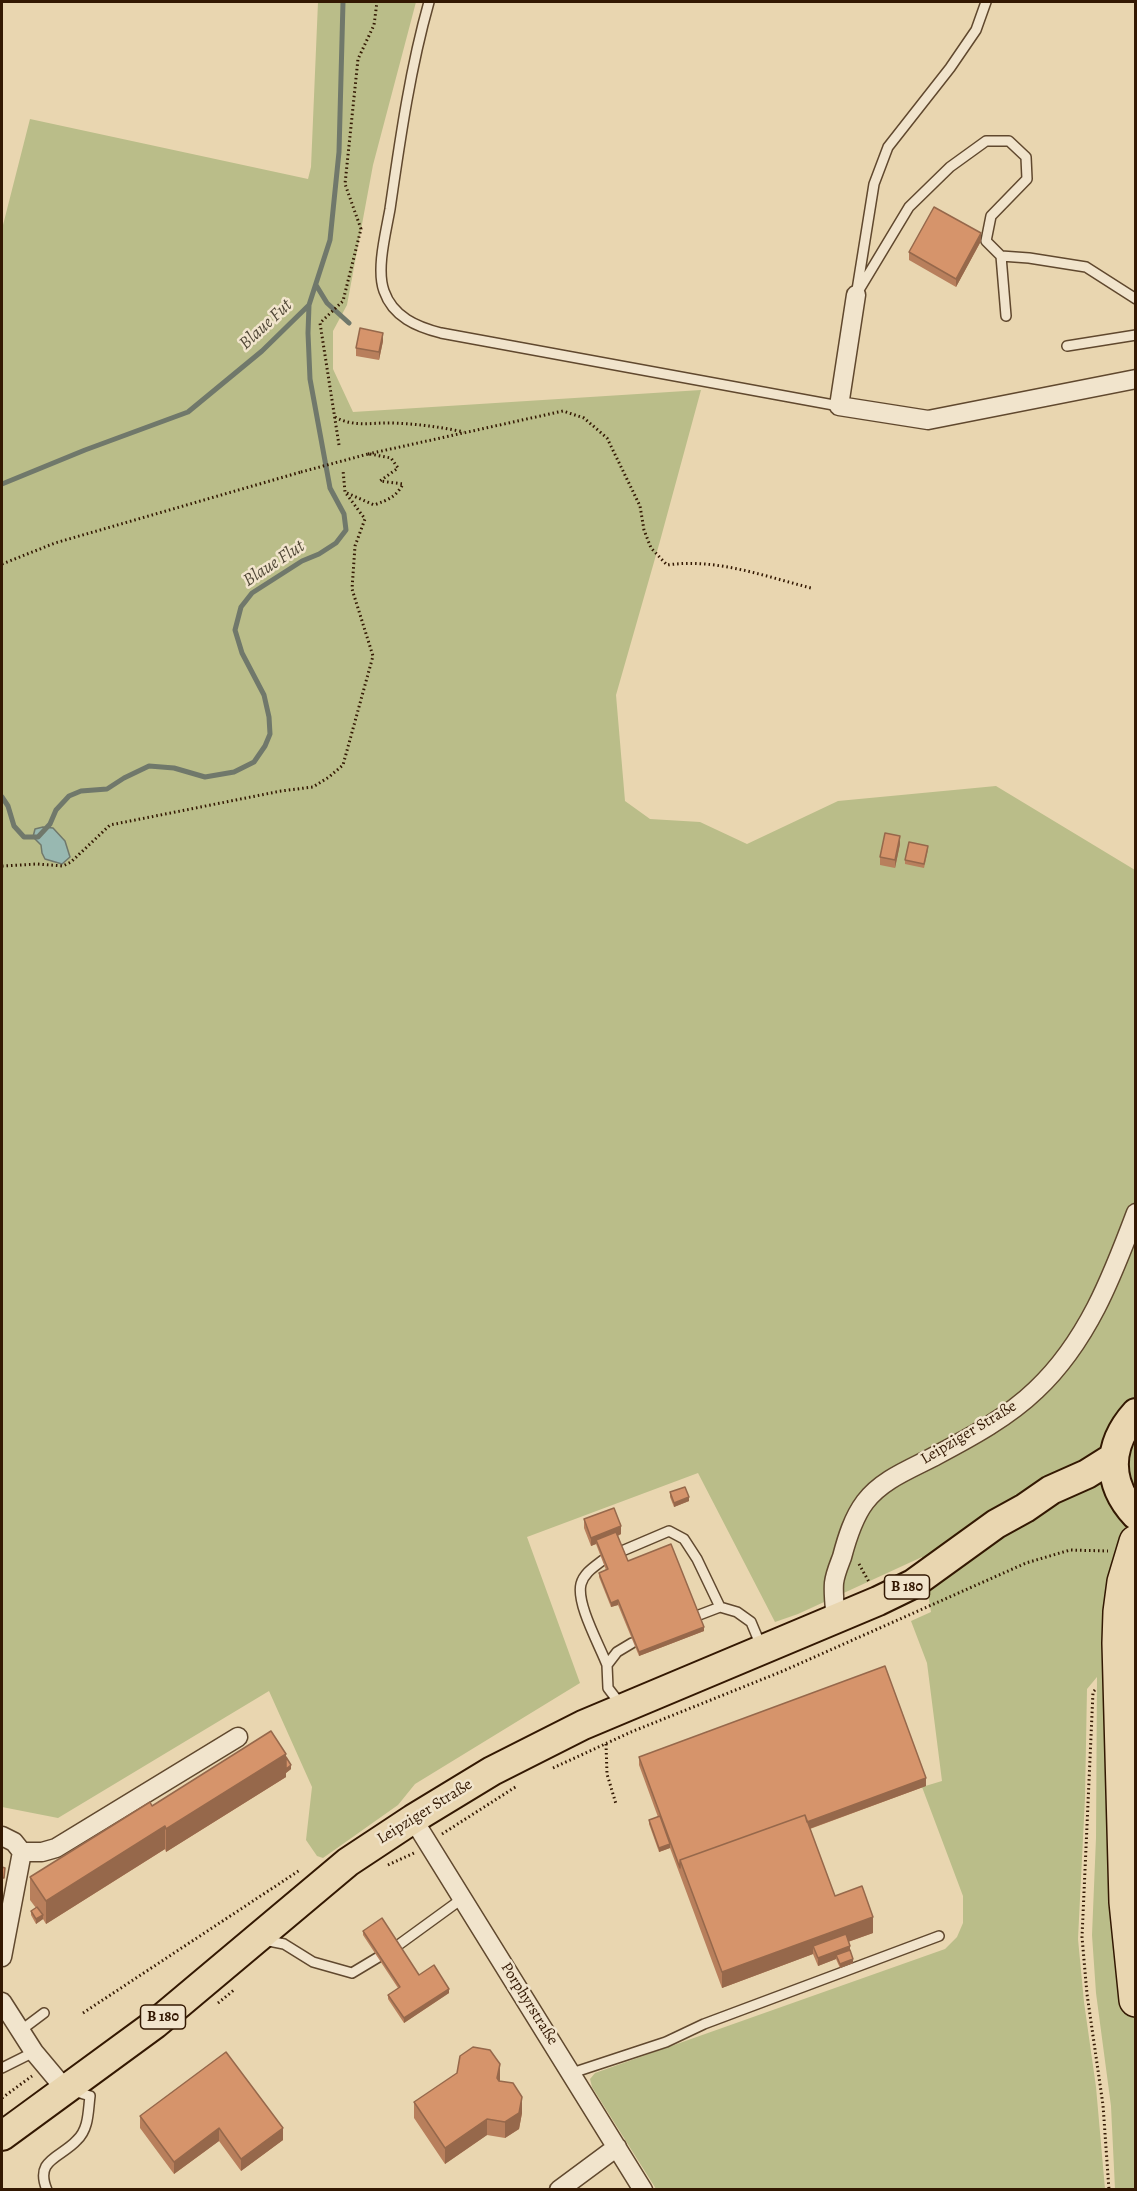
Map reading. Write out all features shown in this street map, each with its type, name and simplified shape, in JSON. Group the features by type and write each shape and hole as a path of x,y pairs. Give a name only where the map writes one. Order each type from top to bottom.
{"highway":[{"path":"1134,1549 1124,1582 1120,1612 1120,1660 1126,1902 1136,2000"}],"main road":[{"name":"B 180","path":"1128,1505 1114,1470 1114,1457 1121,1433 1136,1413"},
{"name":"Leipziger Straße","path":"2,2136 155,2024 348,1862 413,1819 492,1771 541,1745 622,1707 836,1619 913,1584 996,1524 1051,1490 1087,1474 1114,1457"},
{"name":"Leipziger Straße","path":"1025,1508 1087,1494 1128,1505"}],"street":[{"path":"856,296 839,406 928,420 1136,379"},
{"name":"Leipziger Straße","path":"836,1619 834,1582 855,1519 866,1501 881,1487 908,1470 1002,1417 1035,1392 1055,1371 1097,1309 1136,1213"},
{"path":"22,1852 42,1852 56,1848 238,1737"},
{"name":"Porphyrstraße","path":"413,1819 643,2190"},
{"path":"2,1836 14,1842 22,1852"},
{"path":"2,1957 5,1924 22,1852"},
{"path":"2,2002 39,2059 65,2088"},
{"path":"559,2190 617,2147"}],"lane":[{"path":"429,2 401,135 383,257 384,292 394,308 404,318 418,327 441,333 839,406"},
{"path":"856,296 874,184 888,147 976,30 986,2"},
{"path":"856,296 909,207 950,167 986,141 1009,141 1026,157 1027,179 991,216 986,241 1001,256 1006,316"},
{"path":"1001,256 1086,267 1136,299"},
{"path":"1067,346 1136,335"},
{"path":"622,1551 669,1531 684,1539 697,1559 720,1607"},
{"path":"603,1560 587,1572 580,1586 584,1614 607,1665 608,1688 622,1707"},
{"path":"699,1615 720,1607 737,1612 751,1622 762,1648"},
{"path":"607,1665 616,1652 632,1643"},
{"path":"256,1939 284,1944 313,1962 352,1973 397,1946 463,1898"},
{"path":"572,2073 666,2042 705,2024 939,1936"},
{"path":"20,2031 44,2013"},
{"path":"2,2068 39,2059"},
{"path":"47,2190 43,2180 43,2170 53,2157 78,2140 87,2124 90,2096 65,2088"}],"path":[{"path":"339,445 320,323 343,301 361,229 345,184 358,59 374,25 376,2"},
{"path":"2,564 55,543 301,472 368,454 563,411 584,418 607,438 639,506 651,548 667,565 686,562 711,563 811,588"},
{"path":"335,417 345,423 357,425 390,423 434,426 465,432"},
{"path":"345,492 374,505 398,494 404,484 380,481 398,468 391,458 368,454"},
{"path":"2,866 37,864 63,866 71,862 110,825 281,791 313,787 343,765 373,656 352,589 355,546 364,519 345,492 343,470"},
{"path":"546,1771 783,1671 1026,1563 1070,1550 1134,1549"},
{"path":"1109,2190 1103,2105 1087,1994 1082,1937 1093,1692 1120,1660"},
{"path":"606,1744 607,1774 616,1804"},
{"path":"382,1868 407,1857 526,1780"},
{"path":"83,2013 302,1869"},
{"path":"218,2004 241,1984"},
{"path":"2,2098 39,2059"}],"green space":[{"path":"318,2 416,2 373,165 347,305 333,331 333,369 353,412 701,390 616,695 625,801 650,819 700,822 747,844 838,801 996,786 1135,870 1135,2189 1115,2189 1111,2106 1096,1993 1092,1935 1096,1838 1097,1677 1087,1689 1085,1798 1078,1939 1096,2087 1105,2189 656,2189 592,2087 590,2079 595,2073 945,1949 957,1937 963,1923 963,1896 922,1787 942,1781 927,1663 911,1621 931,1612 922,1557 798,1614 775,1622 698,1473 527,1537 580,1683 415,1784 398,1805 323,1858 317,1856 306,1840 312,1787 269,1691 58,1818 2,1807 2,229 30,119 308,179 311,167"}],"water":[{"path":"53,828 65,841 70,857 62,864 45,859 41,845 33,837 35,829"}],"building":[{"path":"934,207 981,233 956,279 909,252"},
{"path":"360,328 383,333 379,352 356,348"},
{"path":"885,833 900,836 895,860 880,857"},
{"path":"909,842 928,846 924,864 905,860"},
{"path":"685,1487 689,1497 674,1503 670,1492"},
{"path":"614,1508 621,1526 591,1538 584,1519"},
{"path":"616,1532 628,1561 671,1544 704,1627 639,1652 618,1600 611,1603 599,1573 608,1569 596,1540"},
{"path":"885,1666 926,1778 807,1822 805,1815 680,1860 680,1868 639,1757"},
{"path":"271,1731 286,1754 166,1829 165,1826 46,1901 30,1877 150,1802 152,1806"},
{"path":"286,1757 291,1765 286,1769"},
{"path":"805,1815 835,1896 862,1886 873,1917 722,1972 680,1860"},
{"path":"660,1816 670,1844 659,1848 649,1820"},
{"path":"2,1867 5,1868 4,1878 2,1878"},
{"path":"37,1907 43,1915 36,1919 31,1911"},
{"path":"382,1918 419,1975 434,1965 449,1989 404,2018 388,1995 400,1987 363,1931"},
{"path":"846,1934 850,1946 818,1958 813,1946"},
{"path":"850,1950 853,1959 840,1964 836,1955"},
{"path":"473,2047 490,2050 500,2064 497,2078 499,2081 513,2083 522,2097 519,2113 505,2122 487,2119 445,2148 414,2102 457,2073 460,2056"},
{"path":"226,2052 283,2128 241,2159 219,2128 174,2162 140,2116"}],"waterway":[{"name":"Blaue Fut","path":"2,484 188,412 262,351 309,305 330,240 339,152 343,2"},
{"path":"316,285 327,303 349,323"},
{"name":"Blaue Flut","path":"2,797 8,806 14,826 24,837 38,837 50,824 56,810 69,796 81,791 107,789 149,766 174,768 205,777 234,772 254,762 265,746 270,734 264,695 242,653 235,630 241,607 252,593 302,561 336,543 346,530 344,514 330,488 310,379 309,305"}]}
